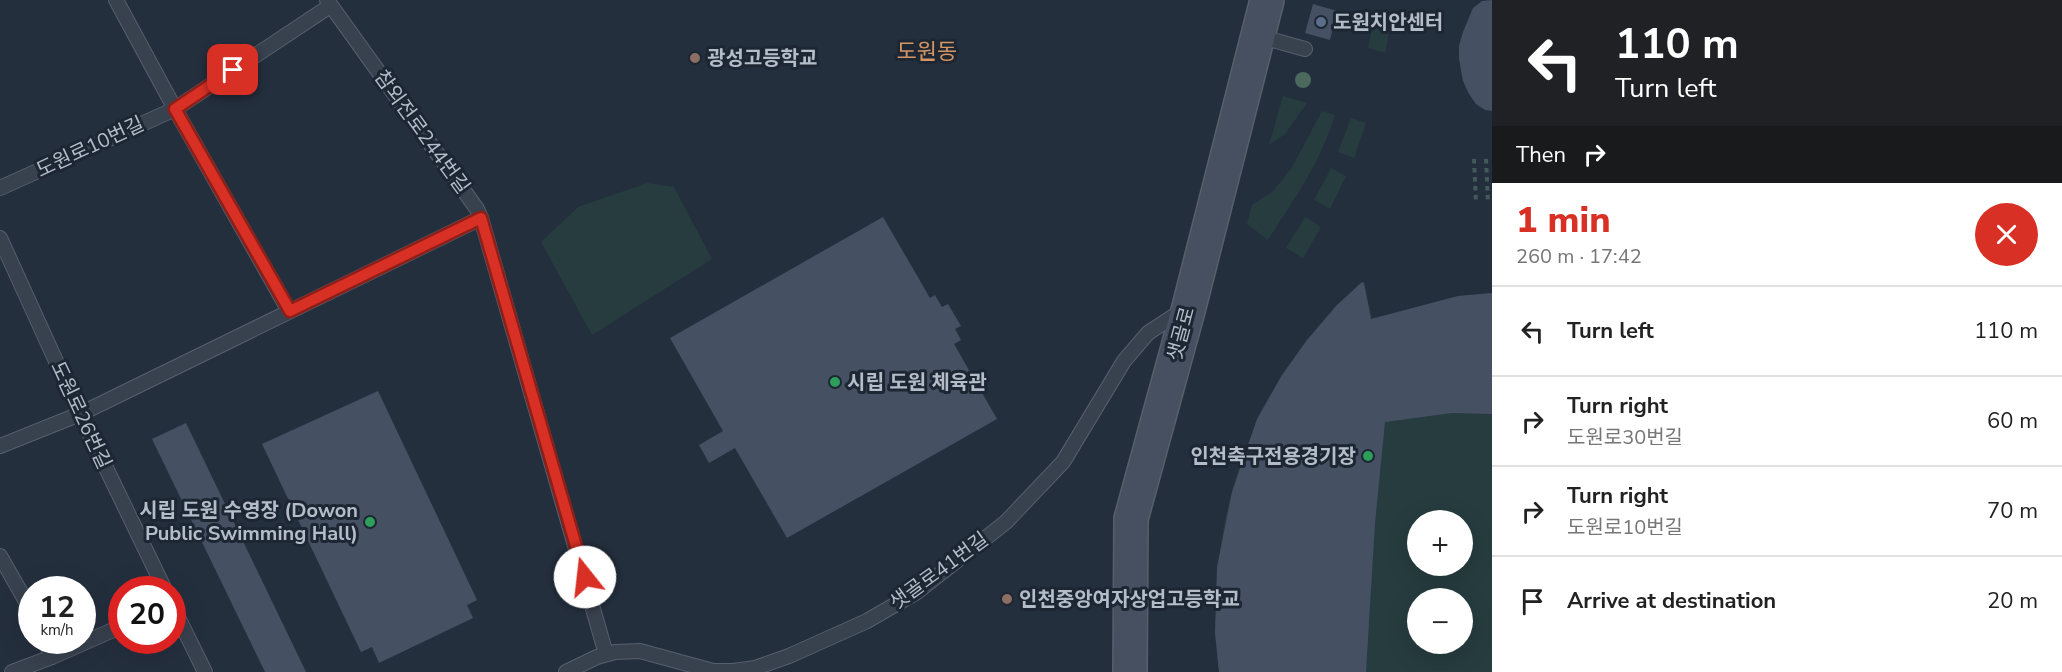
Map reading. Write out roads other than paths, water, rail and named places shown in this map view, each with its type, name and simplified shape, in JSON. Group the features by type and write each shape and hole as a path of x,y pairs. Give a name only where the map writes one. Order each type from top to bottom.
{"street":[{"name":"샛골로","path":"1130,672 1131,519 1189,307 1267,0"}],"lane":[{"path":"116,0 290,311"},
{"name":"도원로10번길","path":"0,189 175,109 329,3"},
{"name":"참외전로244번길","path":"329,3 477,209 481,218 606,654"},
{"path":"1258,36 1305,49"},
{"path":"0,446 80,414 481,218"},
{"name":"도원로26번길","path":"0,238 80,414 158,576"},
{"name":"샛골로41번길","path":"574,670 606,654 640,651 713,671 755,668 789,656 867,621 917,592 1006,522 1063,462 1124,362 1148,333 1189,307"},
{"path":"0,556 18,588"},
{"path":"12,672 108,632"},
{"path":"186,633 205,672"}],"place":[{"name":"도원치안센터","path":"1321,22"},
{"name":"광성고등학교","path":"695,58"},
{"name":"시립 도원 체육관","path":"835,382"},
{"name":"인천축구전용경기장","path":"1368,456"},
{"name":"시립 도원 수영장 (Dowon Public Swimming Hall)","path":"370,522"},
{"name":"인천중앙여자상업고등학교","path":"1007,599"}],"district":[{"name":"도원동","path":"927,52"}]}
